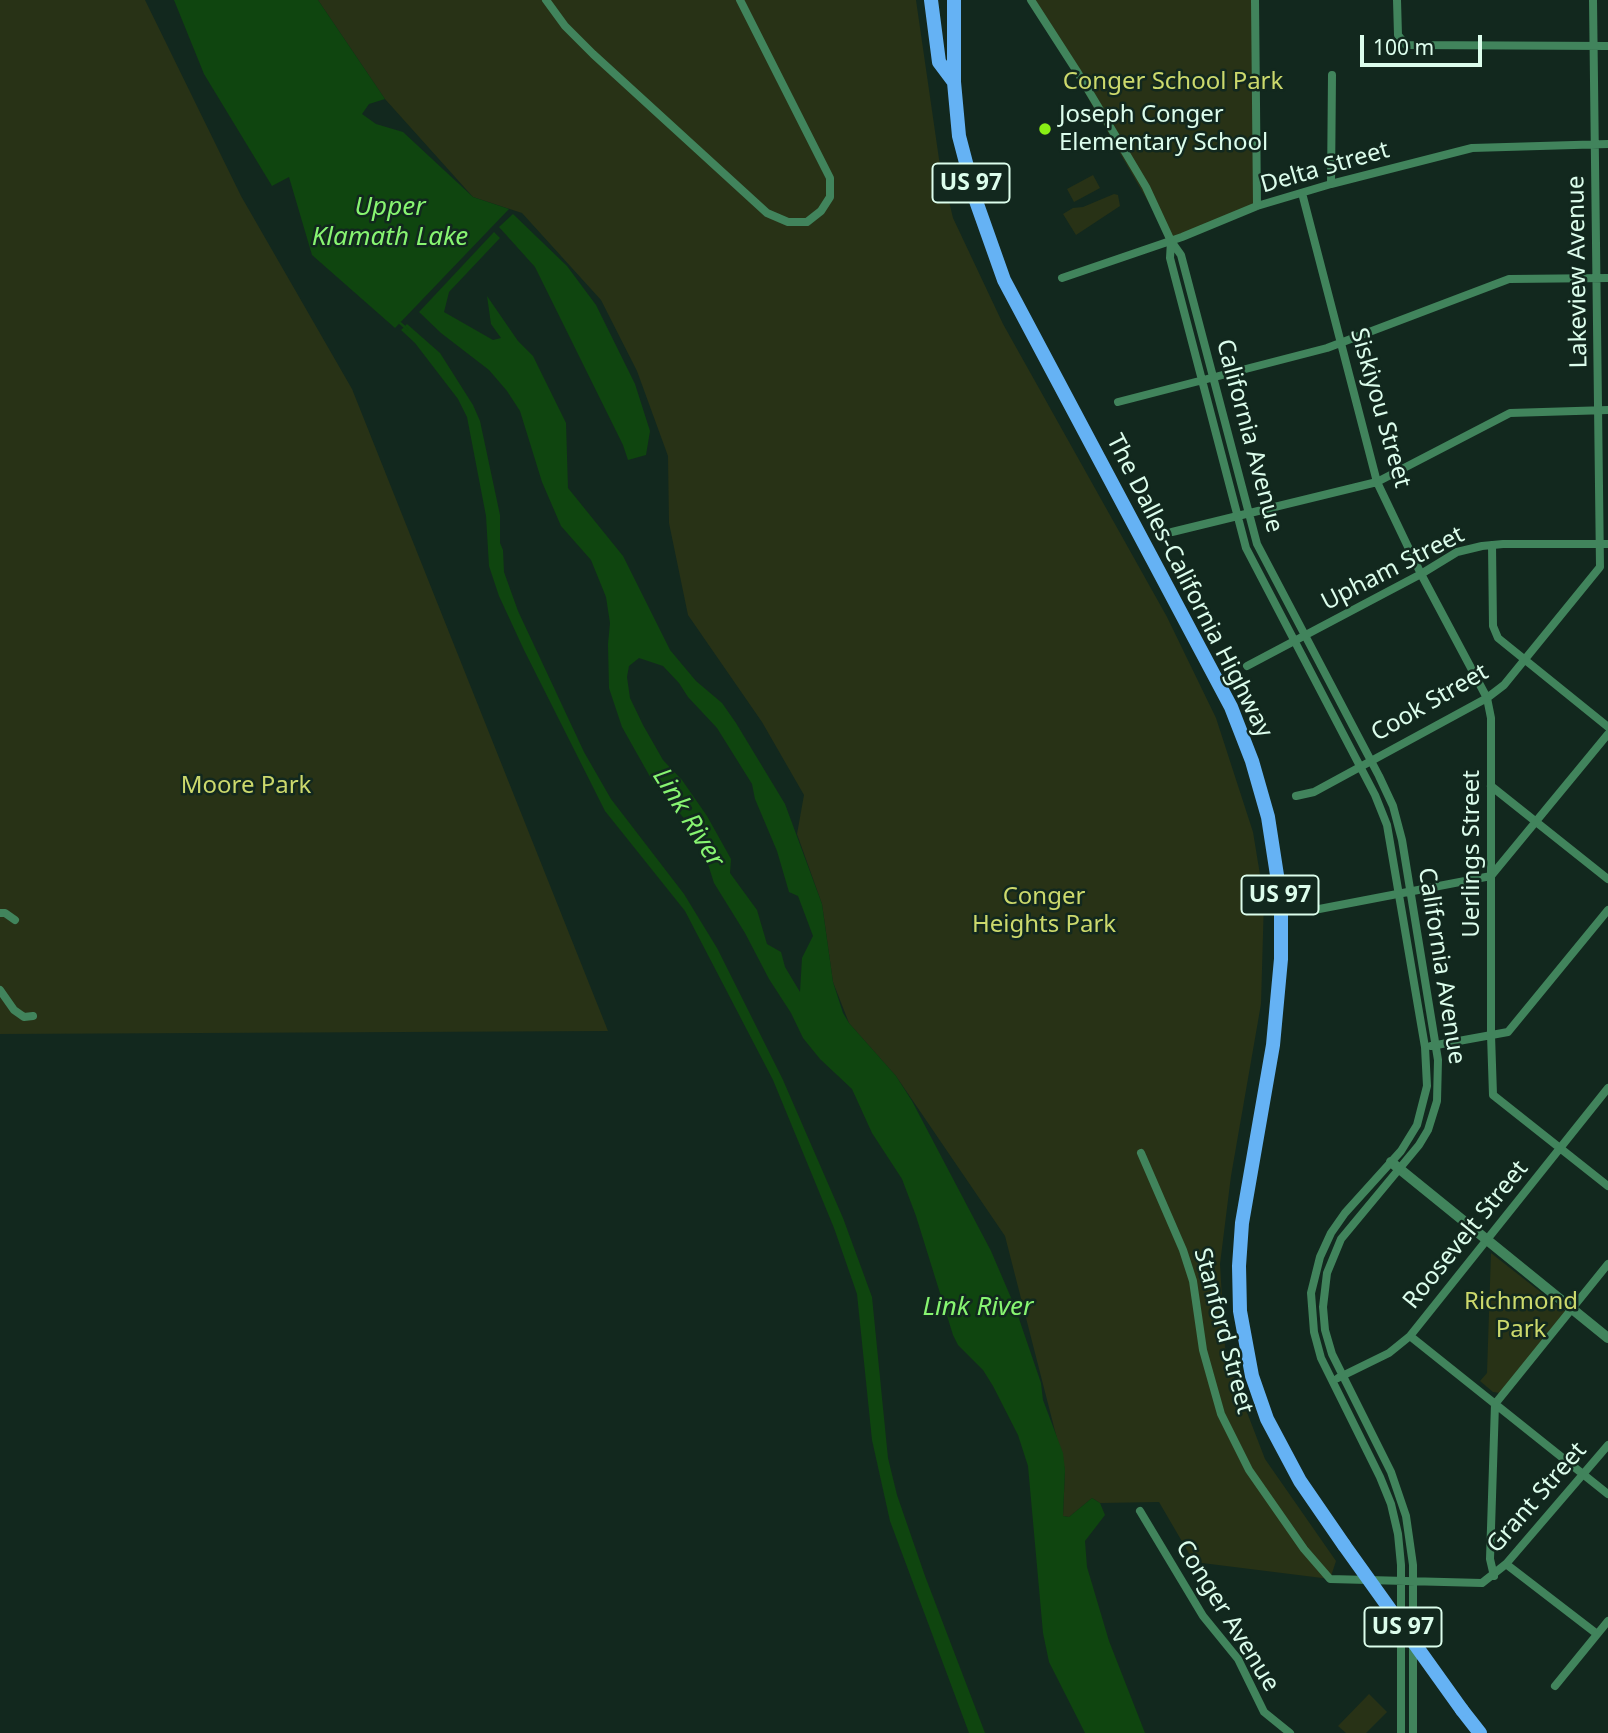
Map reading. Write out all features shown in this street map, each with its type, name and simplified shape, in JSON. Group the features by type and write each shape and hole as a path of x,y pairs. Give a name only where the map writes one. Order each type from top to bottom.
{"highway":[{"path":"931,0 939,62 954,82"},
{"name":"The Dalles-California Highway","path":"954,0 954,82 959,136 972,188 1004,280 1231,707 1252,761 1268,817 1281,901 1281,959 1273,1045 1242,1223 1239,1266 1240,1311 1252,1376 1266,1419 1294,1471 1479,1733"}],"street":[{"path":"546,0 565,26 593,54 767,213 788,222 807,222 821,211 830,197 830,178 740,0"},
{"name":"California Avenue","path":"1031,0 1079,73 1146,187 1171,241 1181,255 1248,514 1263,557 1371,760 1398,822 1436,1045 1439,1086 1433,1115 1419,1145 1338,1223 1325,1244 1311,1293 1314,1332 1321,1358 1380,1477 1391,1504 1398,1534 1401,1582 1401,1733"},
{"path":"1255,0 1257,206"},
{"path":"1397,0 1398,35 1406,45 1608,46"},
{"name":"Lakeview Avenue","path":"1593,0 1597,278 1604,410 1605,544"},
{"path":"1331,184 1332,75"},
{"name":"Delta Street","path":"1062,278 1171,241 1257,206 1472,148 1608,144"},
{"name":"Siskiyou Street","path":"1302,193 1377,482 1420,574 1487,698"},
{"name":"California Avenue","path":"1171,241 1170,258 1237,516 1252,562 1376,795 1387,825 1425,1047 1427,1086 1422,1112 1395,1166 1347,1229 1336,1249 1323,1294 1325,1330 1342,1376 1391,1472 1410,1532 1413,1582 1413,1733"},
{"path":"1118,402 1341,343 1509,279 1608,278"},
{"path":"1172,533 1377,482 1510,413 1604,410"},
{"path":"1605,544 1600,567 1608,574"},
{"name":"Upham Street","path":"1247,666 1457,552 1492,545 1605,544"},
{"path":"1492,545 1493,626 1498,638 1608,727"},
{"name":"Cook Street","path":"1296,796 1314,792 1487,698 1504,685 1600,567"},
{"name":"Uerlings Street","path":"1487,698 1491,718 1493,1095 1559,1148"},
{"path":"1314,910 1491,876 1608,734"},
{"path":"1492,786 1608,878"},
{"path":"1425,1047 1508,1032 1608,910"},
{"path":"0,913 5,913 15,920"},
{"path":"0,990 14,1010 24,1017 33,1016"},
{"name":"Roosevelt Street","path":"1332,1381 1389,1353 1410,1336 1608,1088"},
{"path":"1559,1148 1608,1186"},
{"name":"Stanford Street","path":"1141,1153 1183,1250 1193,1281 1203,1350 1221,1414 1250,1470 1304,1549 1330,1579 1401,1582"},
{"path":"1395,1166 1608,1338"},
{"path":"1401,1582 1482,1583 1494,1576 1490,1559 1495,1404 1608,1264"},
{"path":"1410,1336 1608,1494"},
{"name":"Grant Street","path":"1494,1576 1608,1446"},
{"name":"Conger Avenue","path":"1140,1511 1203,1616 1238,1660 1264,1713 1290,1733"},
{"path":"1506,1564 1597,1634"},
{"path":"1555,1686 1608,1621"}],"green space":[{"name":"Moore Park","path":"0,0 145,0 241,196 352,389 608,1031 0,1034"},
{"name":"Conger Heights Park","path":"318,0 916,0 939,159 953,218 1003,324 1167,617 1216,718 1253,832 1264,899 1261,1004 1231,1176 1220,1264 1225,1347 1265,1459 1336,1561 1330,1579 1194,1562 1159,1502 1100,1503 1092,1498 1069,1517 1063,1516 1065,1470 1005,1236 896,1076 849,1023 833,982 822,904 797,834 804,795 762,722 688,615 669,523 668,456 637,371 601,300 522,213 473,197 385,99"},
{"name":"Conger School Park","path":"1031,0 1255,0 1257,206 1171,241"},
{"path":"1093,175 1100,188 1074,202 1067,189"},
{"path":"1114,194 1118,195 1120,206 1076,235 1063,214"},
{"name":"Richmond Park","path":"1491,1253 1566,1312 1500,1393 1493,1392 1480,1381 1487,1373"},
{"path":"1369,1694 1387,1712 1366,1733 1346,1733 1338,1726"}],"water":[{"name":"Upper Klamath Lake","path":"174,0 318,0 385,99 369,104 362,114 376,124 403,132 473,197 509,209 395,328 312,255 289,177 272,186 204,74"},
{"path":"513,214 567,266 596,305 635,384 650,431 646,455 628,460 535,267 499,227"},
{"name":"Link River","path":"494,232 500,238 449,292 444,312 493,340 501,338 491,324 487,296 518,341 533,356 566,423 568,488 623,556 670,650 696,681 722,703 785,804 822,904 833,982 843,1013 896,1076 912,1101 991,1251 1015,1307 1041,1383 1043,1400 1063,1453 1063,1516 1069,1517 1092,1498 1100,1503 1105,1515 1085,1541 1087,1567 1109,1641 1145,1733 1085,1733 1049,1662 1043,1633 1028,1466 1018,1435 983,1370 958,1345 953,1335 902,1179 872,1133 852,1089 820,1059 803,1038 714,883 699,836 653,782 622,727 609,688 610,623 606,597 591,560 561,526 542,482 520,411 489,370 441,333 419,312","holes":["639,658 663,666 717,728 752,784 789,892 798,896 813,936 802,958 800,992 785,967 781,952 767,944 757,910 730,873 731,859 707,816 682,780 663,760 630,698 627,677 629,666"]},
{"path":"407,324 440,353 480,421 500,515 504,572 518,611 584,752 611,799 684,894 717,948 783,1080 843,1218 872,1297 888,1458 897,1495 985,1733 969,1733 890,1521 872,1440 857,1294 834,1228 773,1080 685,911 605,811 524,650 499,596 489,566 486,516 467,417 458,399 415,343 401,330"}],"waterway":[{"path":"400,323 407,329"}],"place":[{"name":"Joseph Conger Elementary School","path":"1045,129"}]}
